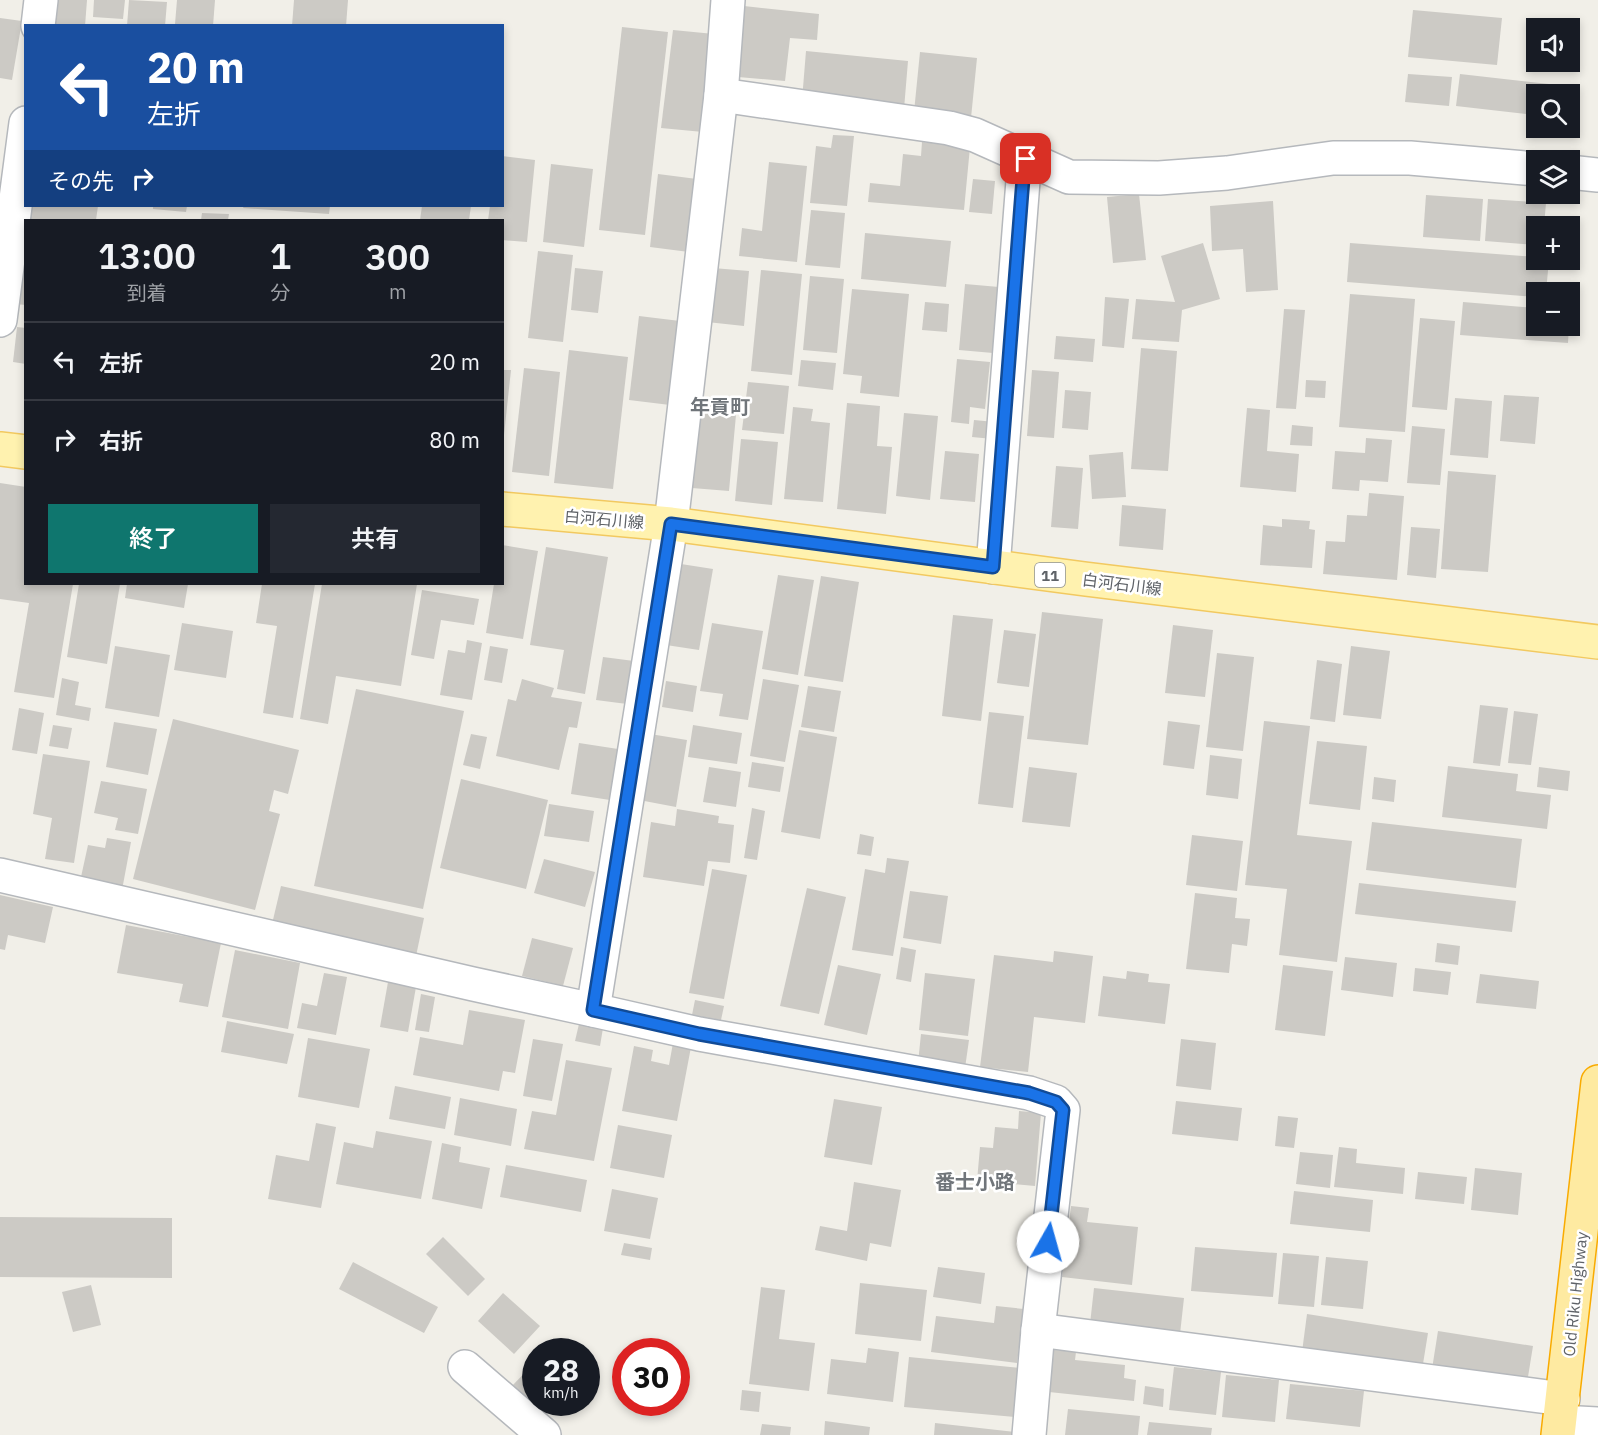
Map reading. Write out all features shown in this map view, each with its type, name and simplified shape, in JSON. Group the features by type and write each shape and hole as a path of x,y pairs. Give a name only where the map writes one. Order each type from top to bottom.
{"highway":[{"name":"Old Riku Highway","path":"1561,1419 1598,1082"}],"main road":[{"path":"0,448 24,452"},
{"name":"白河石川線","path":"504,509 671,524 993,567 1598,642"}],"street":[{"path":"38,24 41,0"},
{"path":"593,1010 671,524 721,95 728,0"},
{"path":"721,95 949,128 975,135 1068,177 1159,178 1227,173 1333,158 1410,158 1526,168"},
{"path":"0,320 24,138"},
{"path":"993,567 1026,159"},
{"path":"1580,173 1598,175"},
{"path":"0,875 699,1034 1029,1093 1056,1102 1063,1110 1038,1330 1029,1435"},
{"path":"1038,1330 1598,1424"},
{"path":"465,1367 544,1435"}],"building":[{"path":"54,0 87,0 85,24 52,24"},
{"path":"94,0 125,0 123,19 93,17"},
{"path":"129,0 167,2 165,24 127,24"},
{"path":"177,0 215,0 213,24 175,24"},
{"path":"294,0 348,0 346,24 292,24"},
{"path":"744,6 819,14 817,40 790,38 785,81 738,77"},
{"path":"1413,10 1502,18 1497,65 1408,57"},
{"path":"0,18 22,21 12,80 0,78"},
{"path":"622,27 668,32 645,235 599,230"},
{"path":"673,30 714,34 703,132 661,128"},
{"path":"806,51 908,61 904,109 802,100"},
{"path":"920,52 977,58 971,118 914,112"},
{"path":"1408,74 1452,77 1449,106 1405,102"},
{"path":"1460,74 1549,84 1526,84 1526,114 1456,106"},
{"path":"833,135 854,136 847,206 810,203 816,146 831,148"},
{"path":"922,142 970,147 964,210 868,202 870,183 900,186 903,154 921,156"},
{"path":"504,156 535,160 527,242 504,240 504,219 488,219 490,207 504,207"},
{"path":"769,162 807,166 797,262 739,256 742,228 762,231"},
{"path":"551,164 593,169 584,247 543,242"},
{"path":"658,174 697,179 689,252 650,247"},
{"path":"973,179 995,181 992,214 969,212"},
{"path":"1139,194 1146,260 1113,263 1107,197"},
{"path":"1426,195 1483,199 1480,241 1423,237"},
{"path":"1488,199 1546,204 1545,216 1526,216 1526,244 1485,241"},
{"path":"1273,201 1278,290 1246,292 1243,249 1212,251 1210,206"},
{"path":"29,207 98,207 96,219 26,219"},
{"path":"153,207 187,207 186,212 153,209"},
{"path":"244,207 330,207 329,214"},
{"path":"422,207 471,207 469,219 420,219"},
{"path":"811,210 845,213 840,268 805,265"},
{"path":"202,213 229,214 228,219 201,219"},
{"path":"865,233 951,241 946,287 861,279"},
{"path":"1203,243 1220,299 1182,310 1179,342 1132,339 1136,299 1175,302 1161,256"},
{"path":"1350,243 1526,256 1526,270 1548,270 1547,282 1526,282 1526,296 1347,282"},
{"path":"538,251 573,255 563,342 528,338"},
{"path":"575,268 603,271 598,313 571,310"},
{"path":"713,268 749,271 744,326 707,322"},
{"path":"761,270 802,274 792,375 751,371"},
{"path":"19,274 24,275 24,305 15,304"},
{"path":"810,276 844,279 837,353 803,350"},
{"path":"965,284 999,287 993,353 959,350"},
{"path":"852,289 909,294 899,397 860,393 862,376 843,374"},
{"path":"1350,294 1415,299 1405,432 1339,427"},
{"path":"1105,297 1129,299 1124,348 1102,346"},
{"path":"925,302 949,304 947,332 922,330"},
{"path":"1463,302 1526,307 1526,336 1568,336 1568,343 1460,335"},
{"path":"1284,309 1305,310 1296,409 1276,408"},
{"path":"639,316 680,321 670,405 629,400"},
{"path":"1420,318 1455,321 1447,410 1412,407"},
{"path":"17,327 24,328 24,364 13,362"},
{"path":"1056,336 1095,339 1093,362 1054,359"},
{"path":"1141,348 1177,351 1168,471 1131,469"},
{"path":"569,350 628,357 613,489 554,483"},
{"path":"957,359 990,362 985,409 970,407 969,424 951,422"},
{"path":"801,360 836,363 833,390 798,386"},
{"path":"524,368 560,372 549,476 512,472"},
{"path":"504,370 511,370 504,435"},
{"path":"1032,370 1059,372 1054,438 1027,436"},
{"path":"1306,380 1326,381 1325,398 1305,397"},
{"path":"748,382 789,386 784,434 742,430"},
{"path":"1065,390 1091,392 1088,430 1062,428"},
{"path":"1504,395 1539,397 1535,444 1500,441"},
{"path":"1455,398 1492,401 1488,458 1450,455"},
{"path":"701,401 737,404 729,491 692,488"},
{"path":"847,403 880,406 877,446 892,447 886,514 837,509"},
{"path":"793,407 813,409 811,421 830,423 823,502 784,499"},
{"path":"1247,408 1270,410 1267,451 1299,454 1296,492 1240,487"},
{"path":"904,413 938,416 930,500 896,496"},
{"path":"974,420 995,422 993,439 972,437"},
{"path":"1292,425 1313,427 1312,446 1290,445"},
{"path":"1412,426 1445,429 1440,485 1407,483"},
{"path":"1366,438 1392,440 1388,482 1360,480 1359,491 1332,489 1335,451 1365,453"},
{"path":"741,439 778,442 772,505 735,501"},
{"path":"945,451 979,454 975,502 940,499"},
{"path":"1123,452 1126,497 1092,499 1089,455"},
{"path":"1056,466 1083,468 1078,529 1051,527"},
{"path":"1448,471 1496,475 1488,572 1441,569"},
{"path":"0,483 24,487 24,585 73,585 54,698 14,692 29,603 0,599"},
{"path":"1369,493 1404,496 1397,580 1323,574 1326,541 1345,542 1347,515 1367,516"},
{"path":"1122,505 1166,509 1163,550 1119,546"},
{"path":"1282,519 1310,521 1309,529 1315,530 1312,568 1260,565 1263,525 1282,527"},
{"path":"1411,527 1440,529 1436,578 1407,575"},
{"path":"504,545 538,551 523,639 486,633 494,585 504,585"},
{"path":"546,547 608,557 585,694 557,689 564,650 530,645"},
{"path":"681,564 713,569 699,650 666,645"},
{"path":"778,575 814,580 798,675 762,669"},
{"path":"821,576 859,582 843,682 804,676"},
{"path":"79,585 120,585 107,664 67,657"},
{"path":"127,585 188,585 184,608 125,598"},
{"path":"262,585 315,585 293,718 263,713 277,626 256,623"},
{"path":"322,585 417,585 401,686 336,676 328,724 300,719"},
{"path":"422,590 479,599 474,625 441,620 434,659 411,655"},
{"path":"1042,612 1103,619 1088,745 1027,739"},
{"path":"953,615 993,619 981,721 942,716"},
{"path":"182,623 233,631 226,678 174,670"},
{"path":"712,623 763,631 748,720 719,716 723,694 700,691"},
{"path":"1173,625 1213,630 1205,697 1165,693"},
{"path":"1004,630 1036,634 1029,687 997,683"},
{"path":"467,640 482,643 472,700 440,695 448,650 465,653"},
{"path":"115,646 170,655 159,717 105,708"},
{"path":"490,646 508,649 502,683 484,680"},
{"path":"1351,646 1390,651 1381,719 1343,715"},
{"path":"1217,653 1254,657 1243,751 1206,747"},
{"path":"603,657 634,661 627,704 596,700"},
{"path":"1317,660 1342,664 1335,722 1310,719"},
{"path":"62,678 79,682 75,705 91,708 89,721 56,715"},
{"path":"522,679 554,688 551,697 582,702 577,728 569,727 559,770 496,756 508,699 516,701"},
{"path":"763,679 799,685 785,762 750,756"},
{"path":"666,681 697,686 693,712 662,707"},
{"path":"808,686 841,691 834,732 801,727"},
{"path":"356,689 464,711 423,909 314,886"},
{"path":"1480,705 1508,708 1500,766 1473,763"},
{"path":"19,708 44,713 37,754 12,750"},
{"path":"1514,711 1538,714 1531,765 1508,763"},
{"path":"989,712 1024,716 1013,808 978,804"},
{"path":"173,719 299,750 288,794 274,790 269,811 280,814 255,910 133,879"},
{"path":"1168,721 1200,725 1194,769 1163,765"},
{"path":"1264,721 1310,726 1297,835 1352,841 1337,962 1279,955 1287,889 1245,885"},
{"path":"114,722 157,729 148,775 106,767"},
{"path":"53,725 72,728 68,749 49,746"},
{"path":"693,725 742,733 737,764 688,757"},
{"path":"799,730 837,737 820,839 781,832"},
{"path":"471,734 487,737 480,769 463,765"},
{"path":"650,734 687,740 676,807 639,800"},
{"path":"1317,741 1367,746 1360,810 1309,804"},
{"path":"579,743 618,749 610,800 571,794"},
{"path":"43,754 90,761 74,863 45,859 52,818 33,814"},
{"path":"1210,755 1242,759 1238,799 1206,795"},
{"path":"752,762 784,767 780,792 748,787"},
{"path":"1448,766 1518,774 1516,791 1551,795 1547,829 1442,817"},
{"path":"709,767 741,772 736,807 703,802"},
{"path":"1029,767 1077,773 1070,827 1022,822"},
{"path":"1539,767 1570,771 1568,791 1537,787"},
{"path":"1374,777 1396,780 1394,802 1372,799"},
{"path":"461,779 548,800 526,889 440,868"},
{"path":"101,781 147,789 138,834 115,830 118,818 94,813"},
{"path":"549,804 594,811 589,842 544,836"},
{"path":"752,808 765,811 757,860 744,858"},
{"path":"677,809 719,816 718,823 734,825 730,863 708,861 704,886 643,877 651,822 675,826"},
{"path":"1372,822 1522,839 1516,888 1366,870"},
{"path":"860,834 874,837 871,856 857,854"},
{"path":"1192,835 1243,841 1237,891 1186,885"},
{"path":"107,838 131,842 122,890 98,886 99,881 81,877 88,845 105,848"},
{"path":"887,858 909,861 893,956 852,950 865,869 885,873"},
{"path":"544,859 595,872 585,907 534,893"},
{"path":"712,869 747,875 724,999 689,993"},
{"path":"1359,883 1516,901 1512,932 1355,914"},
{"path":"281,886 424,918 416,956 272,924"},
{"path":"807,888 846,897 819,1014 780,1006"},
{"path":"910,891 948,896 941,944 903,938"},
{"path":"1195,893 1237,898 1235,918 1250,919 1247,946 1232,944 1229,973 1186,969"},
{"path":"0,895 53,907 45,943 8,935 5,950 0,949"},
{"path":"126,925 221,943 208,1007 179,1002 183,984 117,973"},
{"path":"532,938 573,948 563,986 522,976"},
{"path":"1437,943 1460,946 1458,965 1435,962"},
{"path":"901,947 916,950 911,982 896,979"},
{"path":"235,950 300,963 288,1029 222,1017"},
{"path":"1054,951 1093,956 1085,1023 1034,1017 1028,1072 980,1067 994,955 1053,962"},
{"path":"1345,957 1397,963 1393,997 1341,990"},
{"path":"838,965 881,974 867,1035 824,1025"},
{"path":"1283,965 1333,971 1325,1036 1275,1030"},
{"path":"1415,968 1451,972 1448,995 1413,991"},
{"path":"1127,971 1149,974 1148,982 1170,984 1165,1024 1098,1016 1103,976 1126,979"},
{"path":"324,973 347,977 336,1035 297,1028 302,1003 317,1006"},
{"path":"925,973 975,979 968,1036 919,1030"},
{"path":"1480,974 1539,981 1536,1009 1476,1003"},
{"path":"388,982 416,987 408,1032 380,1027"},
{"path":"421,994 435,997 429,1032 415,1030"},
{"path":"695,1000 724,1006 721,1020 692,1015"},
{"path":"469,1010 525,1020 515,1073 503,1071 499,1091 413,1075 420,1037 463,1045"},
{"path":"227,1021 294,1034 287,1064 221,1052"},
{"path":"579,1024 603,1028 600,1046 575,1041"},
{"path":"921,1034 969,1040 965,1068 918,1063"},
{"path":"308,1038 370,1049 359,1108 298,1097"},
{"path":"533,1039 563,1044 552,1101 523,1096"},
{"path":"1181,1039 1216,1043 1211,1090 1176,1086"},
{"path":"673,1043 691,1047 677,1121 622,1111 634,1046 653,1050 651,1061 669,1065"},
{"path":"566,1060 612,1068 594,1161 524,1149 532,1111 556,1115"},
{"path":"395,1086 451,1097 445,1129 389,1119"},
{"path":"460,1098 517,1109 511,1146 454,1135"},
{"path":"834,1099 882,1107 872,1165 824,1157"},
{"path":"1176,1101 1242,1108 1238,1141 1172,1134"},
{"path":"1019,1111 1041,1113 1035,1186 977,1181 980,1147 993,1148 995,1127 1018,1129"},
{"path":"1278,1116 1298,1118 1294,1148 1275,1146"},
{"path":"316,1123 336,1127 321,1208 268,1199 276,1155 309,1161"},
{"path":"618,1125 672,1135 664,1178 610,1168"},
{"path":"376,1131 432,1141 421,1199 336,1184 344,1142 373,1148"},
{"path":"442,1143 461,1147 459,1162 490,1168 482,1209 432,1199"},
{"path":"1339,1147 1357,1149 1356,1163 1405,1168 1403,1194 1334,1187"},
{"path":"1300,1152 1333,1155 1330,1188 1296,1184"},
{"path":"506,1165 587,1180 581,1212 500,1197"},
{"path":"1475,1168 1522,1173 1518,1215 1471,1210"},
{"path":"1418,1172 1467,1177 1464,1204 1415,1199"},
{"path":"854,1182 901,1190 891,1247 870,1243 867,1261 815,1250 820,1226 847,1231"},
{"path":"612,1189 658,1198 650,1239 604,1231"},
{"path":"1294,1191 1373,1200 1370,1232 1290,1224"},
{"path":"1071,1206 1089,1208 1087,1222 1138,1227 1132,1285 1062,1277"},
{"path":"0,1217 172,1218 172,1278 0,1277"},
{"path":"443,1237 485,1279 468,1296 426,1254"},
{"path":"624,1243 652,1248 650,1260 621,1255"},
{"path":"1195,1247 1277,1253 1273,1297 1191,1291"},
{"path":"1283,1253 1319,1256 1314,1307 1278,1304"},
{"path":"1326,1257 1368,1261 1363,1309 1321,1305"},
{"path":"353,1262 438,1307 424,1333 339,1289"},
{"path":"938,1267 985,1273 981,1304 933,1297"},
{"path":"860,1283 927,1290 921,1341 855,1334"},
{"path":"91,1285 101,1325 73,1332 62,1292"},
{"path":"761,1287 785,1290 779,1339 815,1343 809,1391 749,1384"},
{"path":"1094,1288 1184,1298 1180,1334 1090,1324"},
{"path":"503,1293 540,1326 529,1338 522,1338 522,1345 514,1354 478,1321"},
{"path":"996,1306 1024,1309 1017,1363 931,1352 936,1316 994,1323"},
{"path":"1307,1314 1428,1333 1422,1370 1302,1352"},
{"path":"1438,1331 1533,1346 1527,1383 1432,1369"},
{"path":"868,1348 899,1352 893,1402 827,1394 831,1359 866,1363"},
{"path":"1054,1350 1076,1352 1075,1360 1125,1365 1124,1378 1136,1380 1134,1401 1049,1392"},
{"path":"909,1357 1020,1368 1015,1417 904,1407"},
{"path":"1174,1367 1221,1372 1216,1415 1169,1410"},
{"path":"1226,1375 1279,1380 1275,1422 1222,1417"},
{"path":"522,1376 522,1396 512,1386"},
{"path":"1290,1384 1364,1391 1360,1427 1286,1419"},
{"path":"1145,1386 1164,1389 1163,1407 1143,1404"},
{"path":"742,1390 761,1392 759,1412 740,1410"},
{"path":"1068,1409 1140,1416 1138,1435 1065,1435"},
{"path":"825,1421 870,1427 869,1435 824,1435"},
{"path":"1149,1422 1212,1428 1211,1435 1147,1435"},
{"path":"935,1423 1015,1432 1015,1435 934,1435"},
{"path":"762,1424 791,1427 790,1435 760,1435"}],"district":[{"name":"年貢町","path":"720,406"},
{"name":"番士小路","path":"975,1181"}],"route":[{"path":"1026,159 993,567 671,524 593,1010 699,1034 1029,1093 1056,1102 1063,1110 1048,1242"}]}
